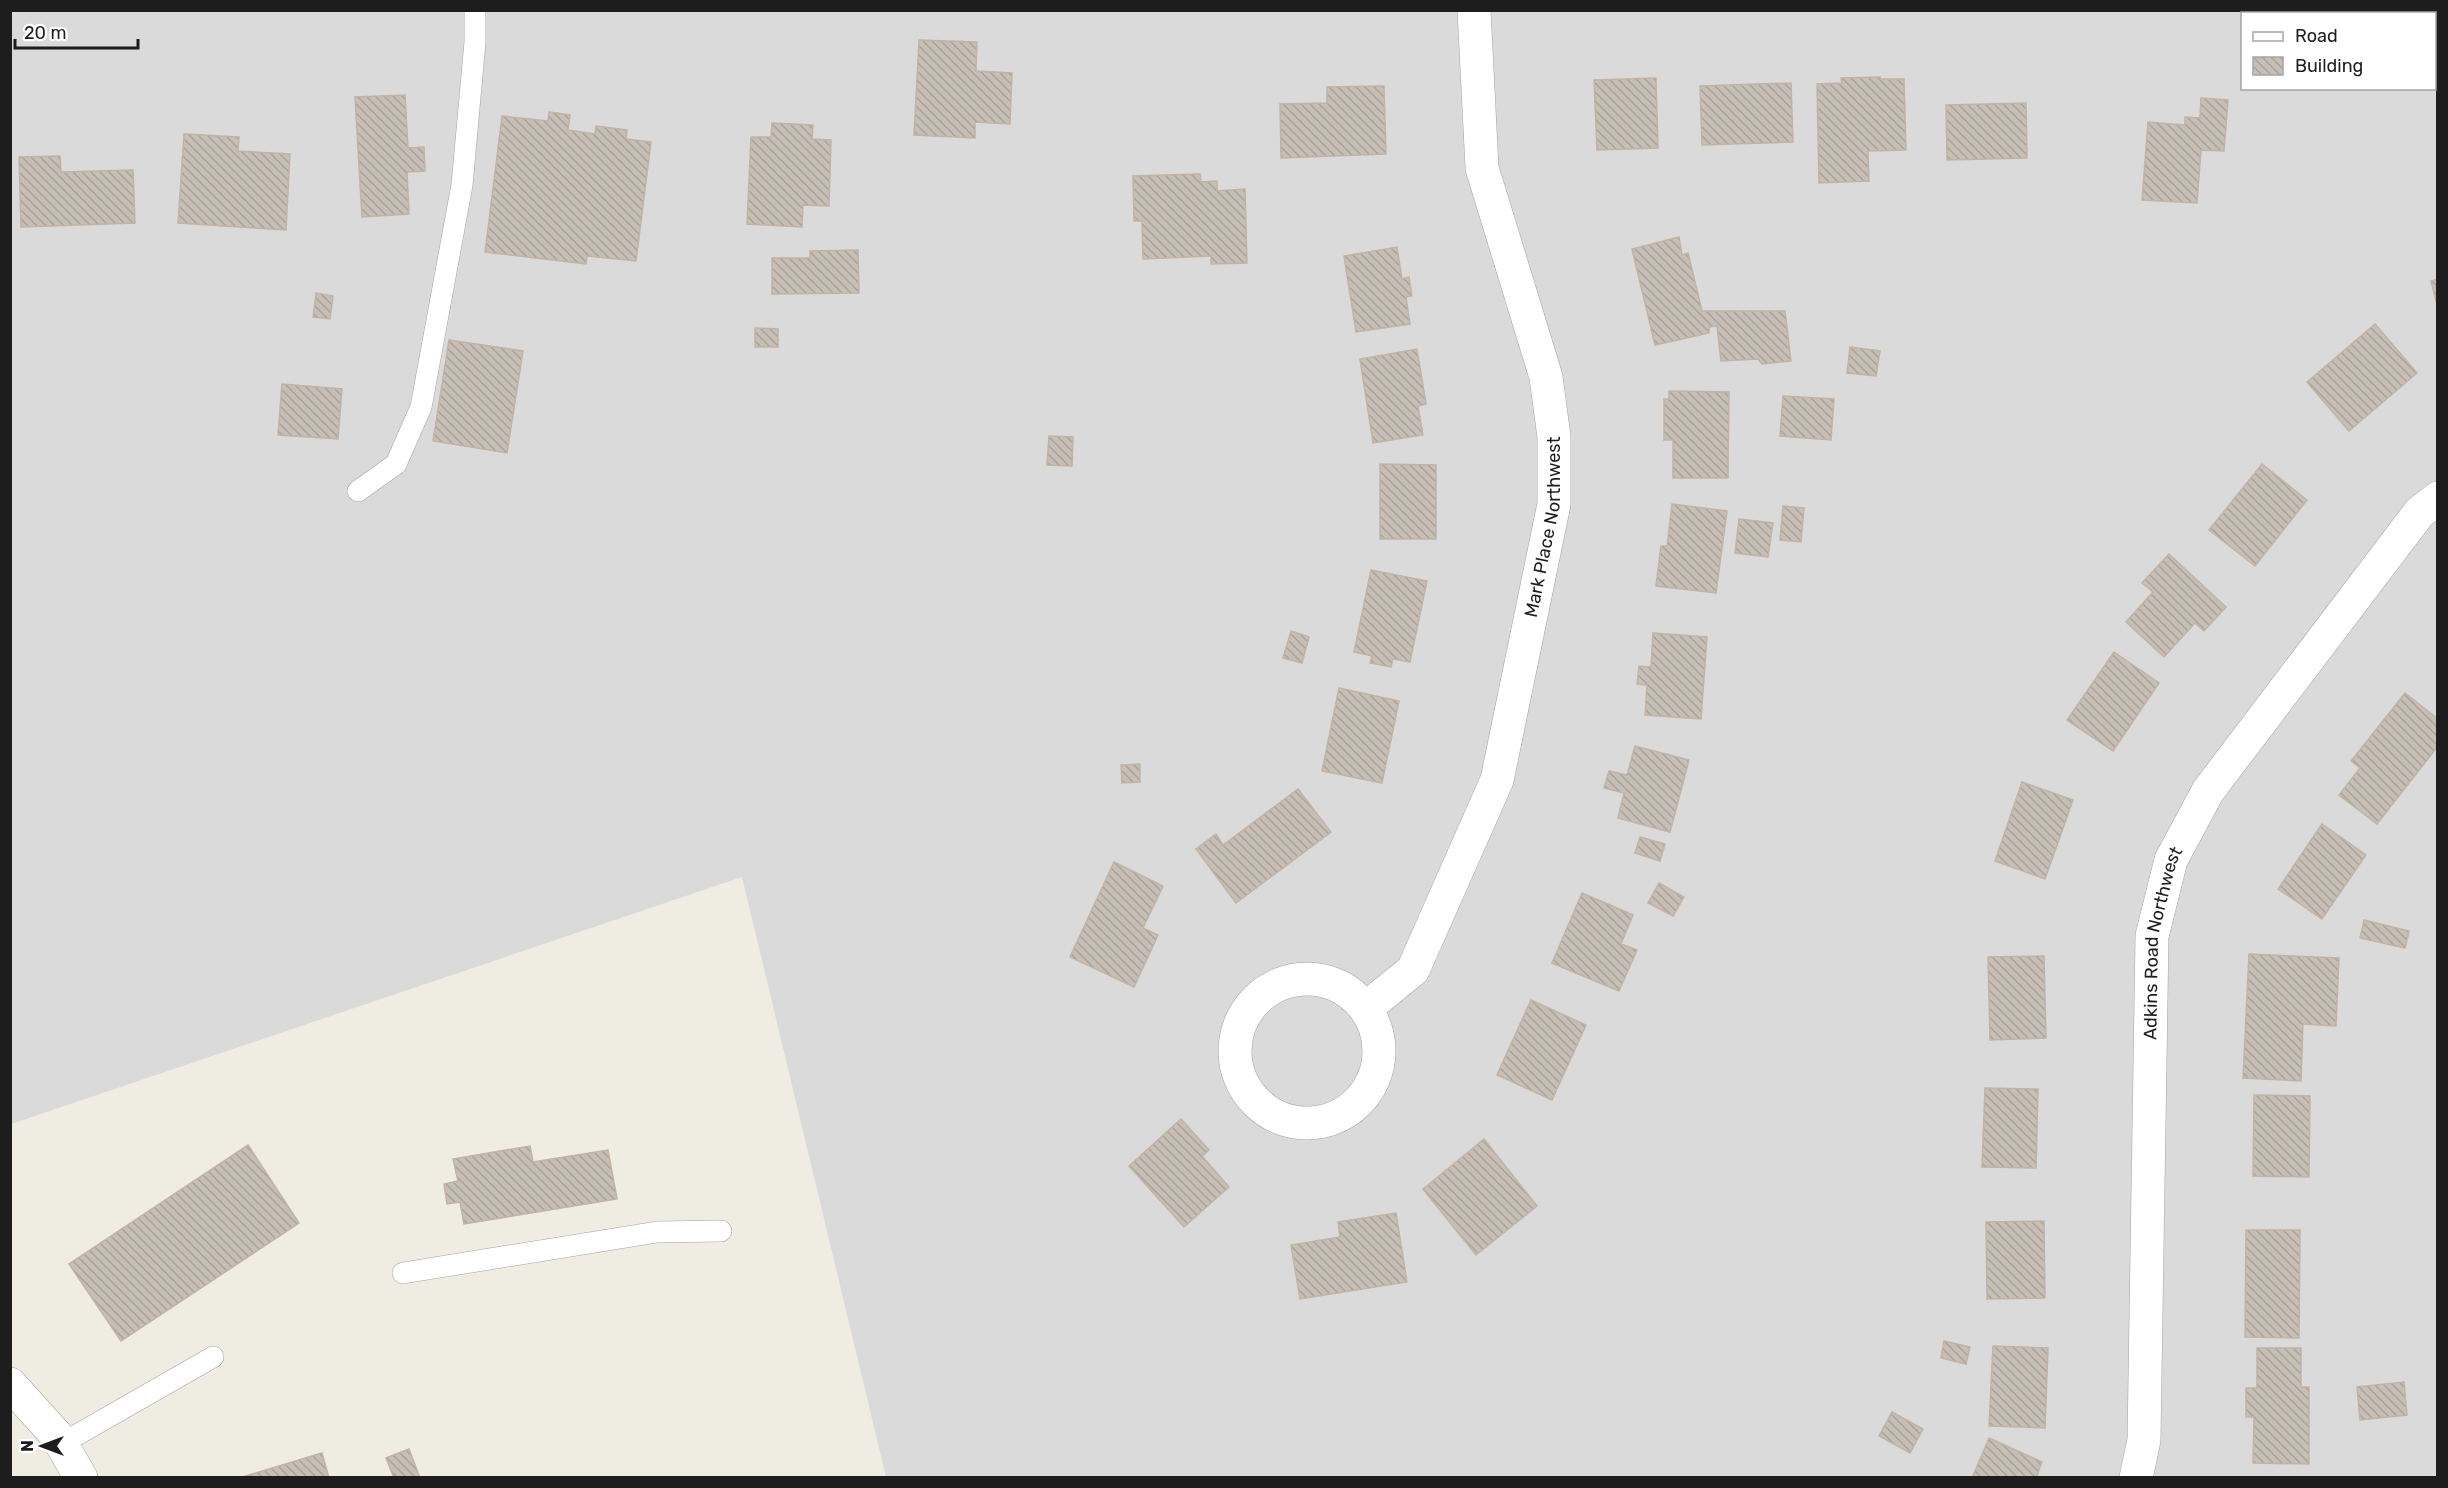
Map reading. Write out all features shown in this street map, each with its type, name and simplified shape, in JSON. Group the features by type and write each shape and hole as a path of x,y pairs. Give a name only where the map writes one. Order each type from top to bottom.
{"street":[{"name":"Mark Place Northwest","path":"1366,1008 1413,970 1497,780 1554,504 1554,437 1546,377 1482,168 1474,10"},
{"name":"Adkins Road Northwest","path":"2136,1478 2144,1440 2152,936 2171,860 2208,791 2420,513 2438,498"},
{"path":"1302,978 1326,981 1348,991 1366,1008 1376,1029 1380,1052 1376,1075 1365,1095 1348,1111 1327,1121 1305,1124 1282,1120 1262,1108 1246,1089 1236,1067 1236,1042 1242,1018 1257,998 1271,989 1302,978"},
{"path":"10,1384 61,1444 81,1478"}],"lane":[{"path":"358,491 396,464 421,407 462,185 475,42 475,10"},
{"path":"403,1273 657,1233 721,1231"},
{"path":"61,1444 213,1357"}],"shaded area":[{"path":"10,11 2437,11 2437,1477 886,1477 742,877 11,1124"}],"building":[{"path":"919,40 977,42 976,71 1012,73 1010,124 975,122 975,138 914,135"},
{"path":"1880,77 1880,79 1904,79 1906,150 1868,151 1869,181 1819,183 1817,84 1842,83 1841,78"},
{"path":"1656,78 1658,148 1597,150 1594,80"},
{"path":"1791,83 1793,142 1702,145 1700,86"},
{"path":"1384,86 1386,154 1281,158 1280,104 1327,103 1327,87"},
{"path":"405,95 408,148 424,147 425,171 407,172 409,214 362,217 355,97"},
{"path":"2201,98 2228,100 2224,151 2201,150 2197,203 2142,200 2148,122 2185,125 2185,117 2200,118"},
{"path":"2026,103 2027,158 1947,160 1946,105"},
{"path":"549,112 570,115 568,130 595,134 596,126 627,130 626,139 651,142 636,261 587,256 586,264 485,252 502,116 548,121"},
{"path":"772,123 813,125 812,139 831,140 829,206 803,205 802,227 747,224 751,137 771,137"},
{"path":"184,134 239,137 238,151 290,154 286,230 178,223"},
{"path":"60,156 61,172 133,170 135,223 21,227 19,157"},
{"path":"1200,174 1201,182 1217,181 1217,191 1245,189 1247,263 1211,264 1211,256 1143,259 1142,221 1134,221 1133,176"},
{"path":"1679,237 1682,255 1688,253 1702,311 1785,311 1791,361 1762,364 1758,359 1721,361 1717,326 1709,327 1709,333 1655,345 1632,249"},
{"path":"1397,247 1402,279 1409,277 1412,296 1406,297 1410,324 1356,332 1344,256"},
{"path":"858,250 859,293 772,294 772,258 810,258 810,251"},
{"path":"2438,279 2438,309 2431,281"},
{"path":"316,293 333,296 330,319 313,317"},
{"path":"2375,324 2417,373 2349,431 2307,382"},
{"path":"755,328 778,329 778,347 755,347"},
{"path":"449,340 523,351 507,453 433,441"},
{"path":"1850,347 1880,351 1876,376 1847,373"},
{"path":"1417,349 1426,404 1418,406 1423,435 1373,443 1360,359"},
{"path":"282,384 342,389 338,439 278,435"},
{"path":"1669,391 1729,392 1728,478 1673,478 1673,440 1664,440 1664,399 1669,399"},
{"path":"1783,396 1834,399 1831,440 1780,436"},
{"path":"1049,436 1073,437 1072,466 1047,465"},
{"path":"1380,464 1436,465 1436,539 1380,539"},
{"path":"2262,464 2307,500 2255,566 2209,530"},
{"path":"1672,504 1727,511 1716,593 1656,586 1661,546 1667,546"},
{"path":"1783,506 1804,508 1801,542 1780,540"},
{"path":"1739,519 1773,523 1768,557 1735,553"},
{"path":"2169,554 2226,607 2204,631 2195,623 2164,657 2126,622 2153,592 2142,583"},
{"path":"1371,570 1427,581 1410,662 1393,659 1391,667 1370,663 1372,656 1354,652"},
{"path":"1291,631 1309,637 1302,663 1283,658"},
{"path":"1653,633 1707,637 1701,719 1645,715 1647,685 1637,684 1639,666 1651,667"},
{"path":"2114,652 2159,683 2113,751 2067,720"},
{"path":"1339,688 1399,701 1382,783 1322,771"},
{"path":"2405,693 2438,719 2438,746 2377,824 2339,795 2360,768 2351,761"},
{"path":"1635,746 1689,760 1670,832 1618,818 1624,793 1604,788 1609,771 1627,775"},
{"path":"1140,764 1140,782 1122,783 1121,765"},
{"path":"2022,782 2073,800 2045,879 1995,861"},
{"path":"1298,789 1331,832 1236,903 1196,849 1216,834 1223,845"},
{"path":"2322,824 2366,855 2322,919 2278,889"},
{"path":"1640,837 1665,844 1660,861 1635,853"},
{"path":"1114,862 1163,886 1143,928 1158,935 1134,987 1070,957"},
{"path":"1659,883 1684,897 1673,916 1648,903"},
{"path":"1582,893 1633,915 1621,944 1637,950 1619,991 1552,963"},
{"path":"2364,920 2409,931 2405,948 2360,938"},
{"path":"2249,954 2339,958 2336,1026 2303,1024 2301,1081 2243,1078"},
{"path":"2044,956 2046,1038 1990,1040 1988,957"},
{"path":"1531,1000 1586,1025 1552,1100 1497,1075"},
{"path":"1985,1088 2038,1089 2036,1168 1982,1167"},
{"path":"2254,1095 2310,1096 2309,1177 2253,1176"},
{"path":"1181,1119 1209,1150 1202,1156 1229,1187 1184,1227 1129,1166"},
{"path":"1484,1139 1537,1206 1476,1255 1423,1189"},
{"path":"248,1145 299,1223 121,1341 69,1264"},
{"path":"530,1146 533,1162 608,1150 617,1199 464,1224 460,1202 447,1204 444,1184 458,1181 453,1159"},
{"path":"1396,1213 1407,1282 1300,1299 1291,1245 1340,1237 1338,1222"},
{"path":"2044,1221 2045,1298 1987,1299 1986,1222"},
{"path":"2246,1230 2300,1230 2299,1338 2245,1337"},
{"path":"1944,1341 1970,1347 1966,1364 1941,1358"},
{"path":"1993,1346 2048,1348 2045,1428 1989,1426"},
{"path":"2257,1348 2301,1348 2301,1387 2309,1387 2309,1464 2253,1463 2254,1417 2246,1417 2246,1388 2257,1388"},
{"path":"2404,1382 2407,1415 2360,1420 2357,1387"},
{"path":"1892,1412 1923,1429 1910,1453 1879,1436"},
{"path":"1989,1438 2042,1462 2036,1478 1972,1478"},
{"path":"409,1449 420,1478 394,1478 386,1458"},
{"path":"322,1453 329,1478 239,1478"}]}
